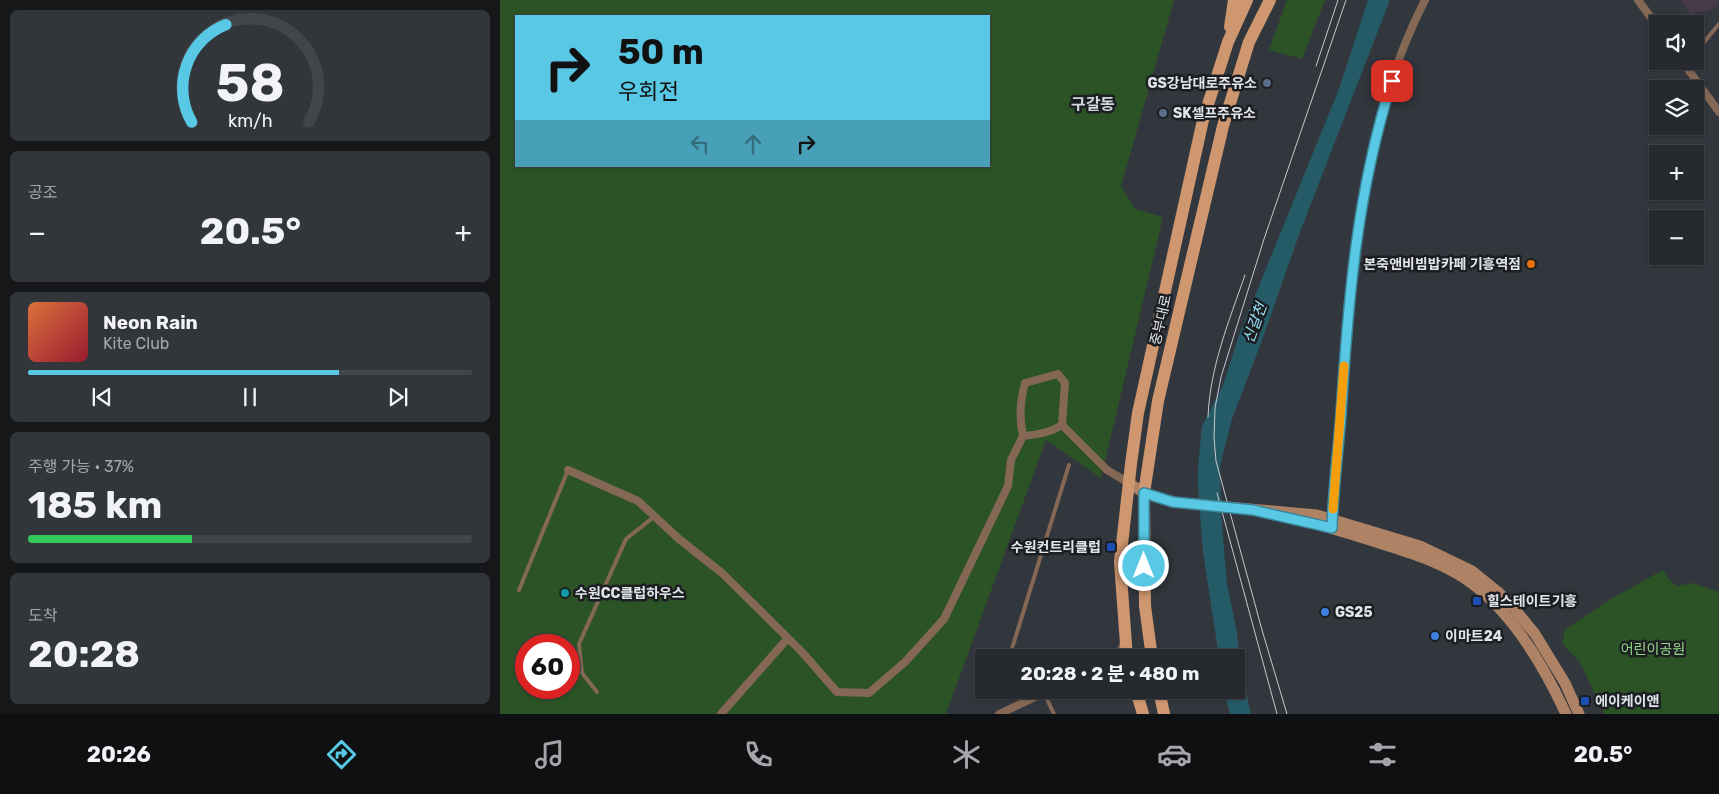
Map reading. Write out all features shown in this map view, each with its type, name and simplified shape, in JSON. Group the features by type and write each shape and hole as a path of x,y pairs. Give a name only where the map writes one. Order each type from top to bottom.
{"main road":[{"path":"1228,42 1234,0"},
{"name":"중부대로","path":"1127,649 1120,562 1138,413 1201,130 1228,42 1247,0"},
{"name":"중부대로","path":"1151,649 1145,606 1144,493 1158,401 1223,126 1249,42 1270,0"},
{"path":"1139,699 1143,714"},
{"path":"1161,699 1164,714"}],"street":[{"path":"1332,524 1350,281 1367,173 1382,113 1397,65 1411,26 1425,0"},
{"path":"1638,0 1649,15"},
{"path":"1690,70 1719,112"},
{"path":"568,470 638,501 679,539 722,573 788,638 837,692 869,693 905,662 944,619 1008,486 1011,460 1023,436 1020,422 1020,402 1025,383 1058,374 1065,383 1062,425 1108,470 1144,493 1173,502 1317,515 1332,524 1416,554 1463,578 1488,598 1524,641 1553,685 1566,714"},
{"path":"1023,436 1038,435 1055,430 1062,425"},
{"path":"1332,524 1420,546 1472,571 1503,597 1535,634 1565,683 1579,714"},
{"path":"721,714 788,638"},
{"path":"1122,649 1126,638"},
{"path":"999,714 1028,699"}],"lane":[{"path":"1704,42 1719,24"},
{"path":"1012,649 1069,465"},
{"path":"518,590 568,470"},
{"path":"596,692 582,674 579,644 626,539 655,516"},
{"path":"1047,699 1054,714"}],"shaded area":[{"path":"1680,0 1719,0 1719,4 1715,9 1691,14"}],"green space":[{"path":"500,0 1174,0 1121,186 1135,209 1163,217 1101,478 1046,440 946,714 500,714"},
{"path":"1287,0 1325,0 1302,59 1269,50"},
{"name":"어린이공원","path":"1663,570 1670,581 1677,586 1692,583 1719,592 1719,714 1604,714 1581,664 1562,643 1565,630 1609,600"}],"water":[{"name":"신갈천","path":"1368,0 1390,0 1300,232 1232,419 1220,466 1221,514 1227,584 1239,649 1218,649 1203,552 1198,487 1202,426 1223,385 1239,335 1339,89"},
{"path":"1245,688 1251,714 1230,714 1226,699 1245,699"}],"tram line":[{"path":"1316,66 1338,0"},
{"path":"1287,714 1216,461 1214,438 1215,408 1221,377 1264,239 1346,0"},
{"path":"1208,417 1216,362 1245,275"},
{"path":"1217,493 1277,714"}],"slow traffic":[{"path":"1333,509 1344,366"}],"place":[{"name":"GS강남대로주유소","path":"1267,83"},
{"name":"SK셀프주유소","path":"1163,113"},
{"name":"본죽앤비빔밥카페 기흥역점","path":"1531,264"},
{"name":"수원컨트리클럽","path":"1111,547"},
{"name":"수원CC클럽하우스","path":"565,593"},
{"name":"힐스테이트기흥","path":"1477,601"},
{"name":"GS25","path":"1325,612"},
{"name":"이마트24","path":"1435,636"},
{"name":"에이케이앤","path":"1585,701"}],"district":[{"name":"구갈동","path":"1093,104"}],"route":[{"path":"1144,566 1144,493 1173,502 1253,510 1332,528 1350,281 1367,173 1392,81"}]}
